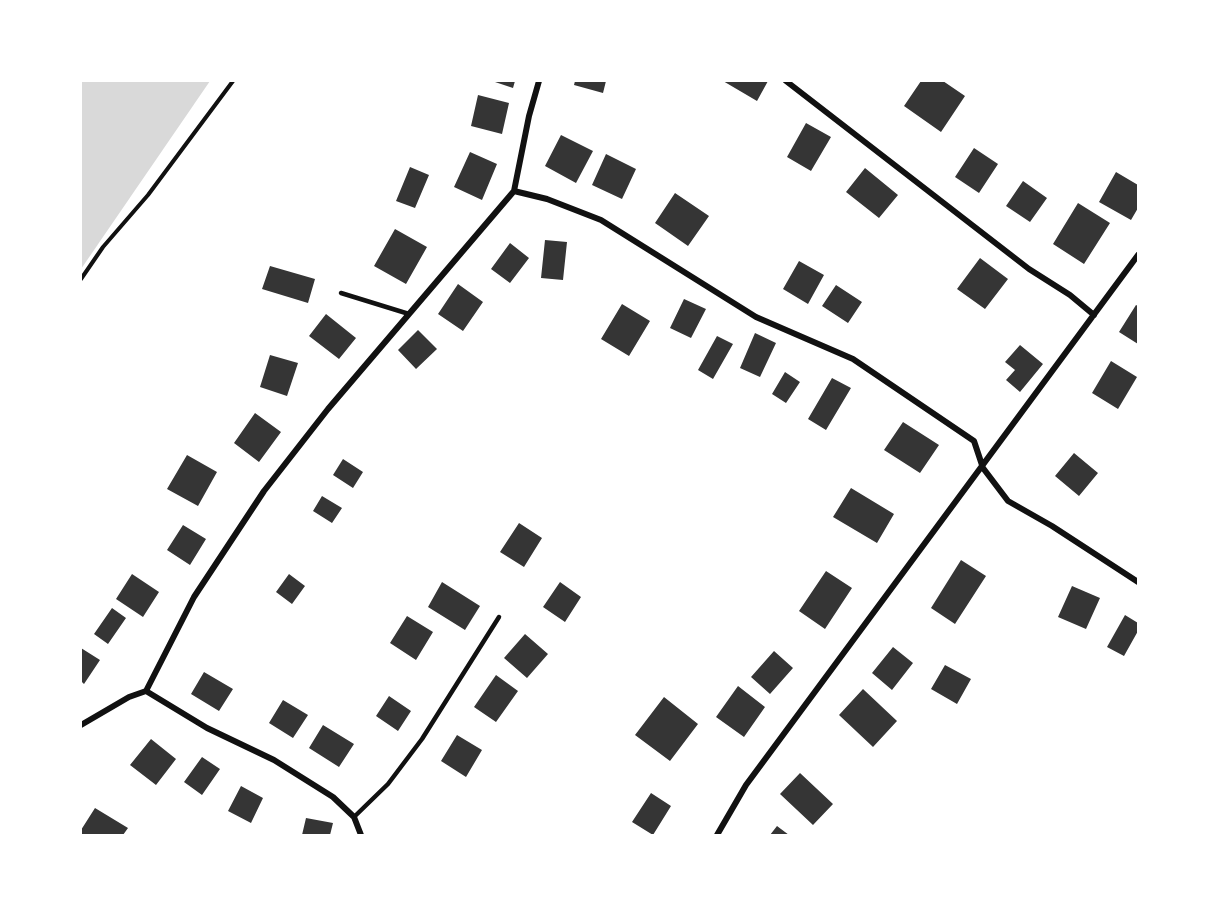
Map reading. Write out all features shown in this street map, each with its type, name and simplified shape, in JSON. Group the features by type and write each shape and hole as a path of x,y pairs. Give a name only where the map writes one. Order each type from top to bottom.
{"street":[{"path":"81,725 129,697 146,691 194,597 264,491 328,409 514,191 529,116 539,81"},
{"path":"786,81 1029,269 1070,295 1094,315"},
{"path":"514,191 547,199 601,220 756,317 853,359 974,441 982,468 1008,501 1052,526 1138,582"},
{"path":"717,835 746,785 1138,255"},
{"path":"146,691 207,728 274,760 333,797 354,817 361,835"}],"lane":[{"path":"341,293 409,314"},
{"path":"354,817 388,784 423,739 499,618"}],"path":[{"path":"81,279 103,247 148,195 233,81"}],"shaded area":[{"path":"81,81 210,81 81,269"}],"building":[{"path":"492,81 515,81 513,88"},
{"path":"575,81 606,81 603,93 574,85"},
{"path":"723,81 768,81 757,101"},
{"path":"921,81 943,81 965,96 941,132 904,106"},
{"path":"478,95 509,103 502,134 471,126"},
{"path":"806,123 831,137 811,171 787,157"},
{"path":"561,135 593,151 576,183 545,166"},
{"path":"974,148 998,164 979,193 955,177"},
{"path":"470,152 497,164 482,200 454,187"},
{"path":"606,154 636,169 622,199 592,185"},
{"path":"410,167 429,175 415,208 396,201"},
{"path":"865,168 898,195 879,218 846,192"},
{"path":"1116,172 1138,185 1138,208 1131,220 1099,202"},
{"path":"1023,181 1047,198 1030,222 1006,206"},
{"path":"675,193 709,216 688,246 655,223"},
{"path":"1078,203 1110,223 1084,264 1053,244"},
{"path":"395,229 427,247 406,284 374,266"},
{"path":"545,240 567,242 563,280 541,278"},
{"path":"510,243 529,258 510,283 491,269"},
{"path":"980,258 1008,279 985,309 957,289"},
{"path":"799,261 824,275 808,304 783,289"},
{"path":"270,266 315,279 308,303 262,289"},
{"path":"458,284 483,302 463,331 438,314"},
{"path":"836,285 862,302 848,323 822,306"},
{"path":"684,299 706,309 691,338 670,328"},
{"path":"622,304 650,321 629,356 601,339"},
{"path":"1136,305 1138,306 1138,344 1119,332"},
{"path":"326,314 356,338 339,359 309,336"},
{"path":"418,330 437,349 416,369 398,350"},
{"path":"755,333 776,343 760,377 740,368"},
{"path":"717,336 733,344 713,379 698,370"},
{"path":"1020,345 1043,364 1020,392 1006,380 1015,370 1005,362"},
{"path":"270,355 298,363 287,396 260,387"},
{"path":"1111,361 1137,377 1118,409 1092,393"},
{"path":"785,372 800,382 786,403 772,394"},
{"path":"832,378 851,388 826,430 808,419"},
{"path":"255,413 281,432 259,462 234,443"},
{"path":"903,422 939,445 920,473 884,450"},
{"path":"1074,453 1098,473 1079,496 1055,476"},
{"path":"187,455 217,472 198,506 167,489"},
{"path":"343,459 363,472 353,488 333,475"},
{"path":"851,488 894,514 877,543 833,517"},
{"path":"322,496 342,508 332,523 313,511"},
{"path":"519,523 542,538 524,567 500,552"},
{"path":"183,525 206,539 190,565 167,550"},
{"path":"961,560 986,576 955,624 931,608"},
{"path":"826,571 852,588 825,629 799,611"},
{"path":"132,574 159,592 143,617 116,599"},
{"path":"289,574 305,586 292,604 276,592"},
{"path":"442,582 480,606 465,630 428,607"},
{"path":"560,582 581,597 565,622 543,607"},
{"path":"1072,586 1100,598 1086,629 1058,617"},
{"path":"112,608 126,618 108,644 94,634"},
{"path":"1125,615 1138,623 1138,631 1124,656 1107,647"},
{"path":"407,616 433,632 416,660 390,643"},
{"path":"525,634 548,654 527,678 504,658"},
{"path":"893,647 913,663 892,690 872,673"},
{"path":"81,648 100,660 84,684 81,681"},
{"path":"774,651 793,668 770,694 751,677"},
{"path":"945,665 971,679 957,704 931,689"},
{"path":"204,672 233,689 219,711 191,694"},
{"path":"496,675 518,691 496,722 474,707"},
{"path":"738,686 765,707 744,737 716,717"},
{"path":"863,689 897,721 873,747 839,715"},
{"path":"389,696 411,711 398,731 376,716"},
{"path":"664,697 698,724 670,761 635,735"},
{"path":"283,700 308,715 293,738 269,723"},
{"path":"323,725 354,744 339,767 309,748"},
{"path":"457,735 482,750 466,777 441,761"},
{"path":"151,739 176,759 156,785 130,765"},
{"path":"202,757 220,769 202,795 184,782"},
{"path":"800,773 833,804 813,825 780,794"},
{"path":"241,786 263,798 251,823 228,811"},
{"path":"651,793 671,806 653,835 632,822"},
{"path":"95,808 128,828 123,835 81,835 81,830"},
{"path":"306,818 333,823 330,835 302,835"},
{"path":"777,826 789,835 770,835"}]}
